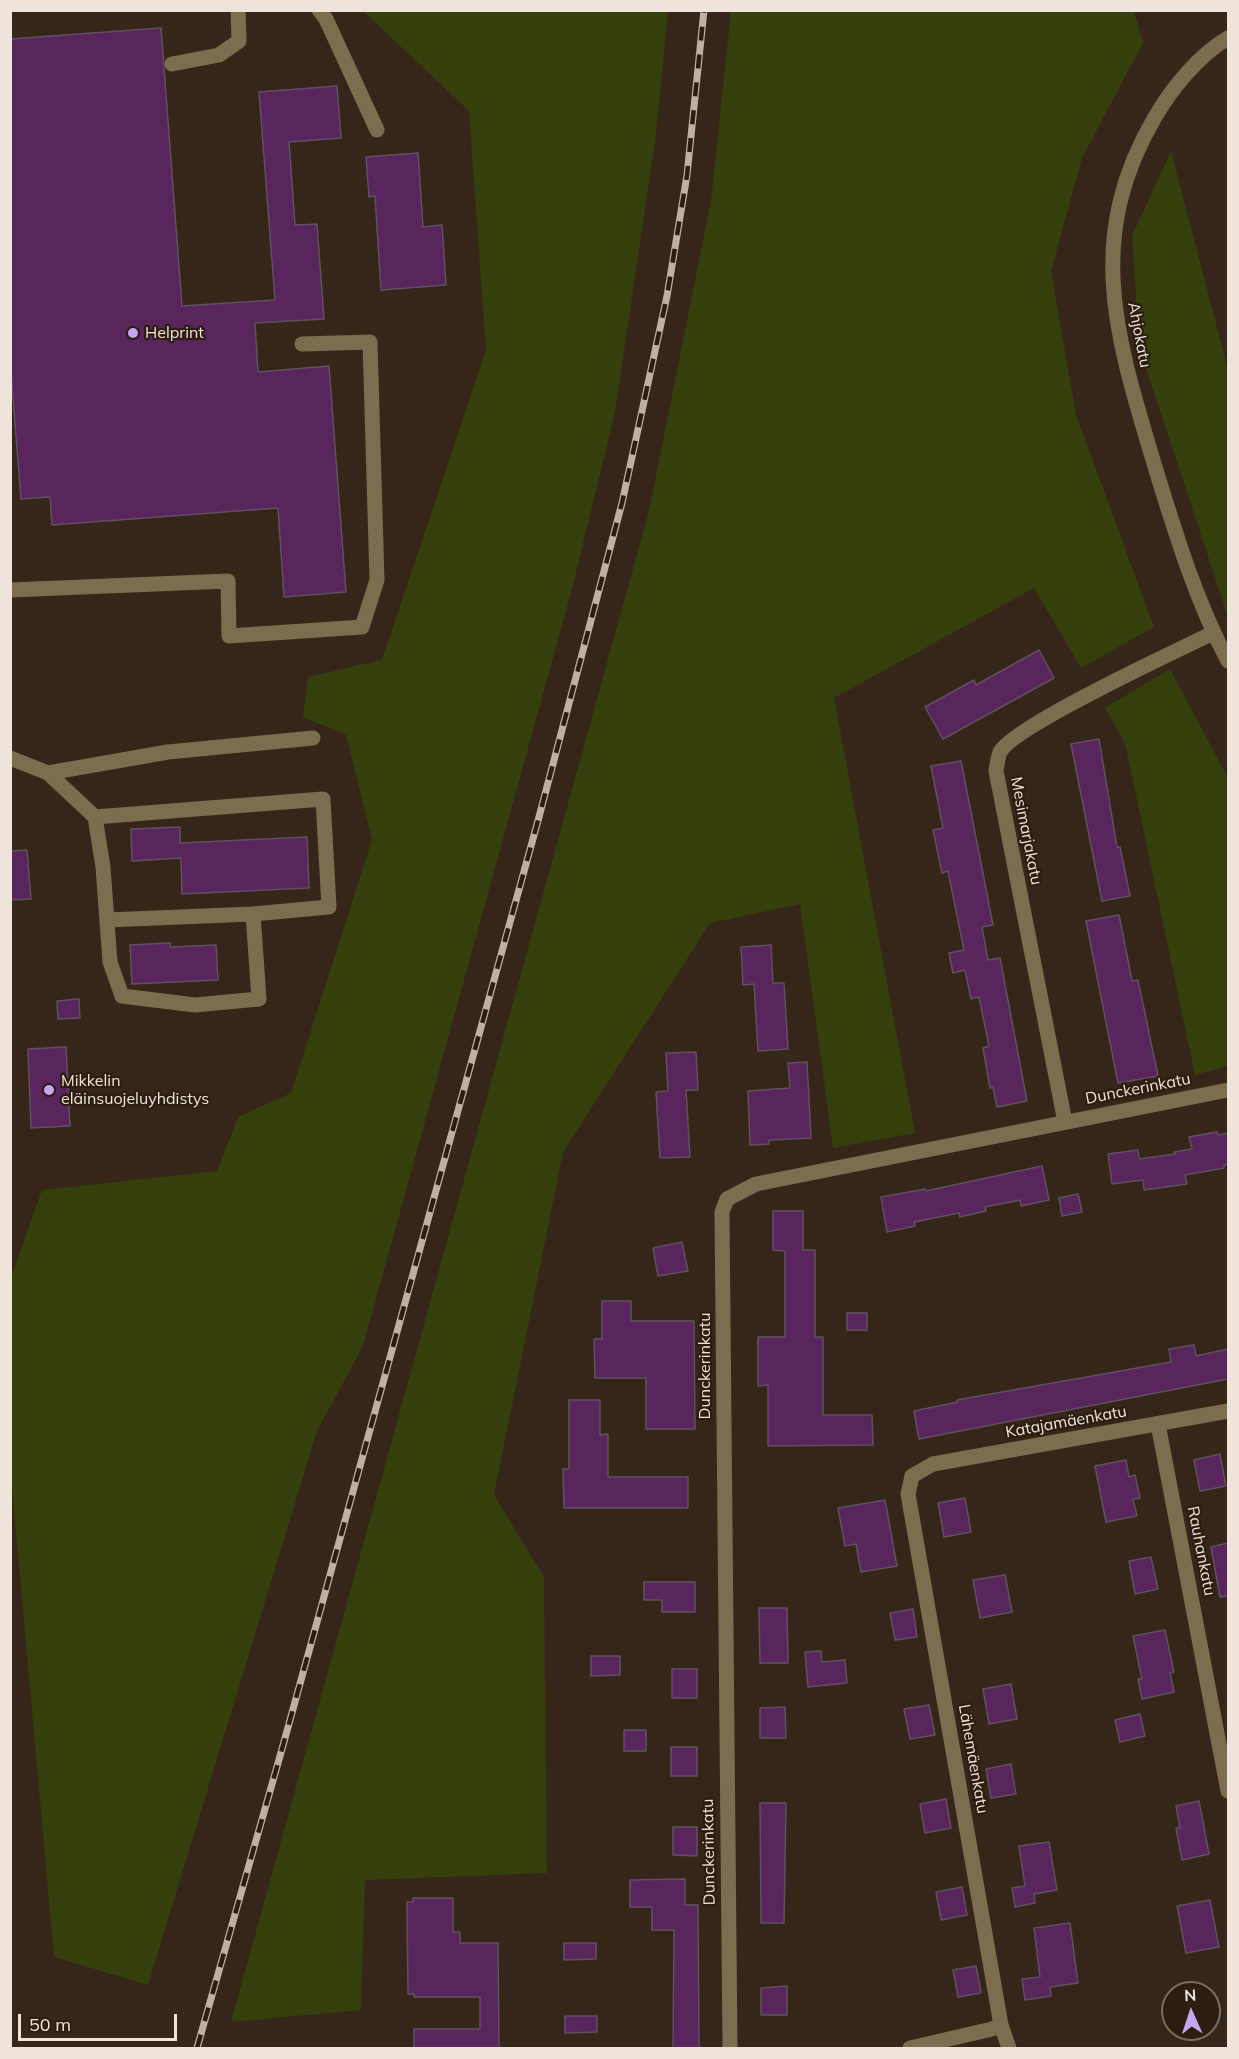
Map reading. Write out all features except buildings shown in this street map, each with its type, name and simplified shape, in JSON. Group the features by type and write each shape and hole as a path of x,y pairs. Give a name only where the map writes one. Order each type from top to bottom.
{"street":[{"path":"172,64 219,55 239,41 238,10"},
{"path":"319,10 326,19 377,130"},
{"name":"Ahjokatu","path":"1228,38 1195,66 1163,103 1136,149 1120,195 1112,240 1113,301 1126,368 1176,536 1213,633 1228,660"},
{"path":"10,590 228,581 229,636 362,627 377,580 370,342 302,344"},
{"name":"Mesimarjakatu","path":"1065,1122 996,771 1000,752 1015,737 1098,690 1213,633"},
{"path":"48,773 168,752 313,738"},
{"path":"10,758 48,773 95,817 103,867 110,962 122,996 195,1005 259,999 253,914"},
{"path":"95,817 323,799 329,908 253,914 107,920"},
{"name":"Dunckerinkatu","path":"730,2049 722,1212 727,1199 756,1184 1228,1090"},
{"name":"Katajamäenkatu","path":"912,1476 933,1464 1228,1411"},
{"name":"Rauhankatu","path":"1158,1424 1228,1791"},
{"name":"Lähemäenkatu","path":"912,1476 908,1494 1001,2025 1009,2049"},
{"path":"910,2049 1001,2025"}],"green space":[{"path":"363,11 668,11 656,135 615,412 572,589 363,1346 317,1431 148,1985 54,1957 10,1465 11,1278 42,1190 217,1171 238,1117 291,1093 372,840 346,735 303,717 308,677 382,660 486,350 469,111"},
{"path":"731,11 1134,11 1143,43 1082,158 1051,271 1076,415 1154,627 1081,668 1034,588 834,698 915,1133 833,1148 800,904 710,923 563,1152 494,1495 544,1577 547,1873 365,1880 361,2010 231,2022 649,511 711,200"},
{"path":"1171,151 1228,370 1228,617 1146,368 1137,313 1132,236"},
{"path":"1170,669 1228,778 1228,1066 1195,1075 1125,743 1105,708"}],"railway":[{"path":"197,2048 282,1749 539,817 622,503 667,296 687,175 704,10"}],"place":[{"name":"Helprint","path":"133,333"},
{"name":"Mikkelin eläinsuojeluyhdistys","path":"49,1090"}]}
